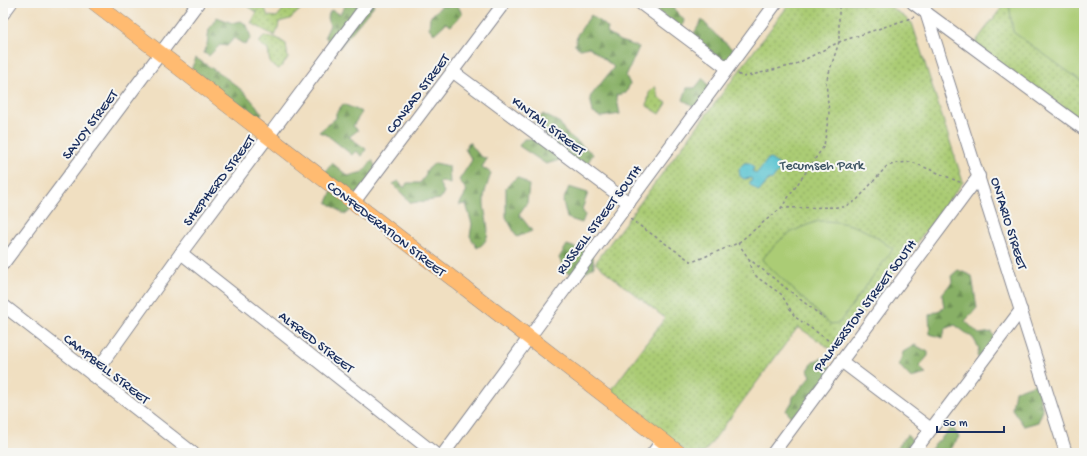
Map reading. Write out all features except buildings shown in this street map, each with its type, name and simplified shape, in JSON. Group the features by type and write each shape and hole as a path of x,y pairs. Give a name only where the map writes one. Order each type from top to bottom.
{"main road":[{"name":"CONFEDERATION STREET","path":"95,3 679,453"}],"street":[{"path":"3,14 11,3"},
{"name":"SAVOY STREET","path":"3,264 198,3"},
{"name":"SHEPHERD STREET","path":"93,376 181,253 270,137 368,3"},
{"name":"CONRAD STREET","path":"354,202 504,3"},
{"path":"640,3 727,68"},
{"name":"RUSSELL STREET SOUTH","path":"444,453 776,3"},
{"path":"913,3 924,8 1084,130"},
{"name":"ONTARIO STREET","path":"924,8 980,176 1066,453"},
{"name":"KINTAIL STREET","path":"452,72 628,203"},
{"name":"PALMERSTON STREET SOUTH","path":"773,453 980,176"},
{"name":"ALFRED STREET","path":"181,253 434,453"},
{"name":"CAMPBELL STREET","path":"3,305 193,453"},
{"path":"913,453 1021,310"},
{"path":"841,361 931,429"},
{"path":"653,453 662,441"}],"path":[{"path":"621,213 692,262 738,243 781,208 824,146 829,113 826,82 839,42 839,3"},
{"path":"727,68 743,77 794,65 839,42 924,8"},
{"path":"781,208 843,207 856,201 887,166 898,163 912,162 964,183"},
{"path":"738,243 749,259 824,318"},
{"path":"749,259 751,270 758,278 781,294 795,317 838,347"}],"green space":[{"path":"284,3 301,3 302,8 290,19 279,22 275,36 251,23 257,12 248,7 250,4 263,4 268,16 277,17 286,6"},
{"path":"347,3 375,4 339,48 332,47 325,36 330,25 327,18 331,10 340,14"},
{"path":"445,3 459,3 458,6 462,14 451,26 446,23 434,34 429,28 430,17"},
{"path":"644,3 674,3 675,10 684,20 682,28"},
{"name":"Tecumseh Park","path":"790,3 886,3 912,23 963,182 834,351 798,327 704,453 688,453 610,392 665,318 595,263"},
{"path":"1005,3 1084,3 1084,125 974,44"},
{"path":"1009,3 1084,3 1084,83 1013,32"},
{"path":"591,15 608,28 607,33 620,41 639,47 626,76 630,84 626,93 616,95 620,114 601,117 593,113 590,97 614,67 589,47 580,49 575,45 577,35"},
{"path":"217,17 232,23 241,21 247,25 251,38 245,45 234,38 227,46 220,45 209,56 204,53 207,45 209,29"},
{"path":"702,20 716,35 737,53 728,63 701,46 693,35"},
{"path":"264,36 277,38 286,44 288,58 279,69 270,64 268,50 259,43"},
{"path":"196,58 223,76 249,97 262,114 256,122 189,74"},
{"path":"703,78 711,89 697,108 683,100 687,88 695,88"},
{"path":"655,86 659,98 667,103 660,114 647,106 649,93"},
{"path":"343,104 362,112 353,126 358,130 349,137 366,149 362,156 356,151 352,155 327,135 319,132 336,118 336,113"},
{"path":"543,114 560,123 565,132 593,154 587,164 563,159 546,164 519,146 524,139 539,139 543,134 534,123"},
{"path":"469,142 480,156 487,159 482,167 491,173 484,197 488,233 483,244 477,248 470,236 472,224 466,204 459,205 467,191 459,180 472,160 465,149"},
{"path":"372,160 380,176 366,195 352,193 348,186 344,190 355,207 345,215 327,202 335,185 324,174 332,163 348,176 363,172"},
{"path":"435,163 449,166 450,184 442,181 439,183 444,192 440,199 411,203 393,184 399,181 404,188 407,183 420,183 426,175 426,171"},
{"path":"517,177 529,185 527,203 519,214 532,231 517,237 506,217 506,187"},
{"path":"569,187 588,193 582,209 585,215 582,223 567,218 563,201"},
{"path":"819,221 831,221 859,228 893,249 839,323 830,324 762,260 775,245 787,235 793,231"},
{"path":"567,245 585,251 593,258 594,267 578,276 566,272 559,258"},
{"path":"958,270 972,276 977,308 965,321 979,334 992,332 997,343 980,359 977,356 979,348 973,338 955,325 945,329 943,338 930,334 929,315 944,308 942,294 952,282 951,276"},
{"path":"915,345 928,352 928,356 919,366 926,374 911,378 899,365 903,352"},
{"path":"822,358 835,373 796,419 790,416 786,410 792,403 793,397 811,376 808,370 814,361"},
{"path":"1036,384 1043,410 1038,422 1024,426 1012,409 1015,391"},
{"path":"952,427 959,437 947,453 927,453"},
{"path":"907,435 917,446 910,453 892,453"}],"water":[{"path":"769,158 782,167 772,180 769,179 759,192 749,184 752,180 751,178 744,179 740,176 739,169 744,163 750,163 754,167 752,171 756,174"}]}
